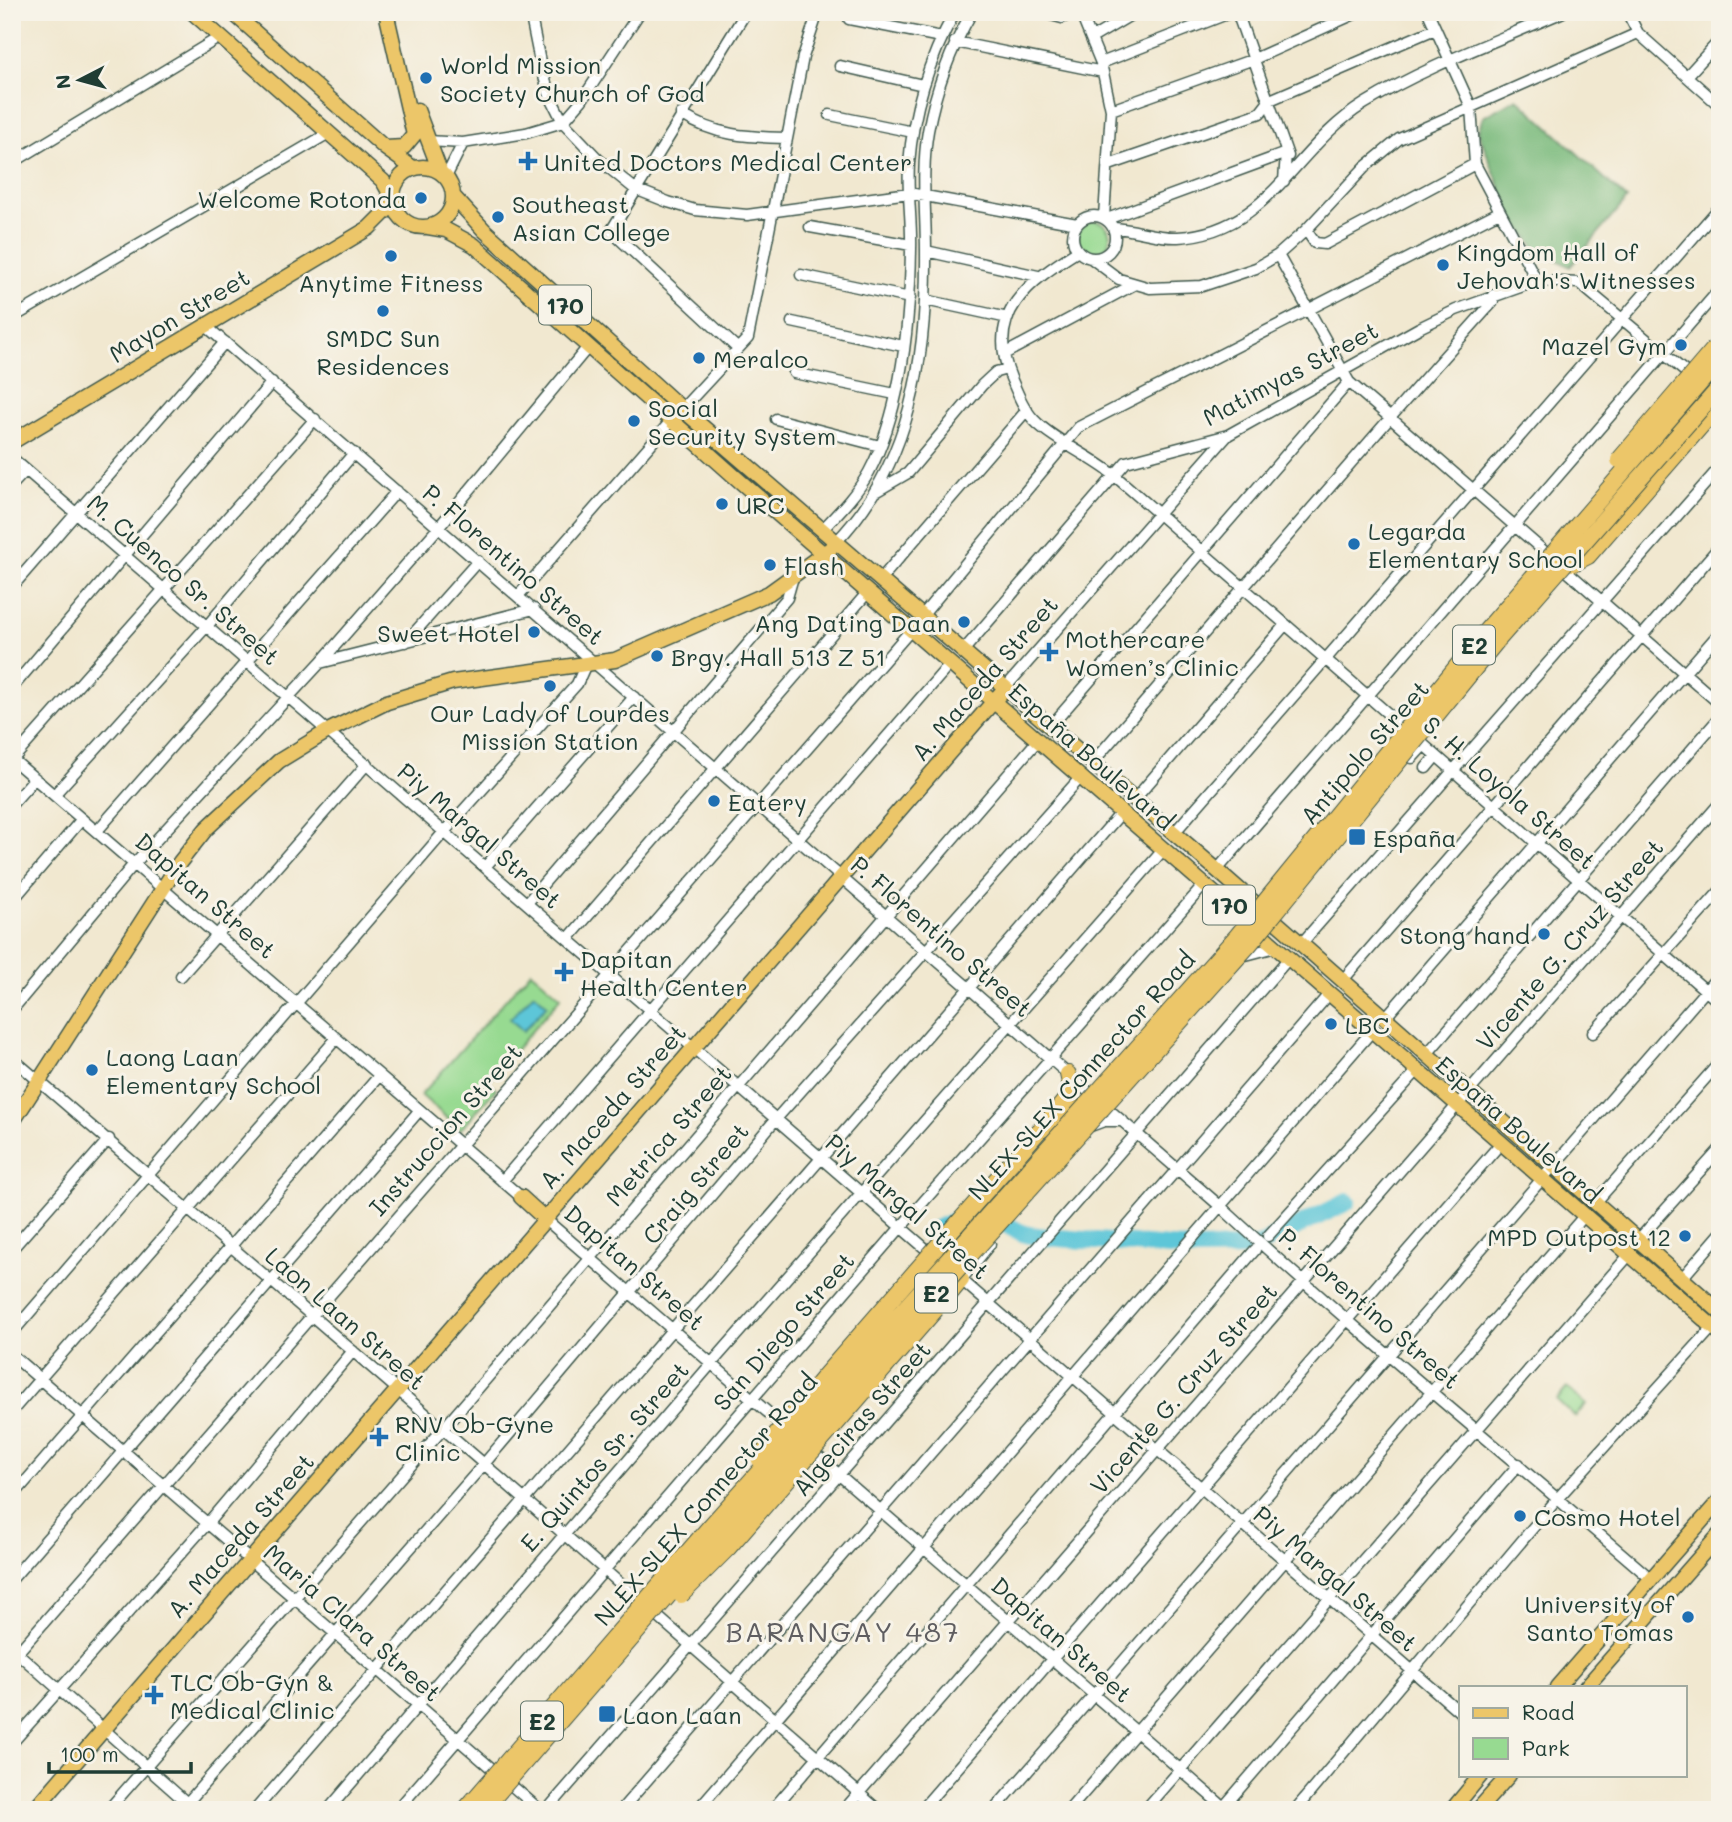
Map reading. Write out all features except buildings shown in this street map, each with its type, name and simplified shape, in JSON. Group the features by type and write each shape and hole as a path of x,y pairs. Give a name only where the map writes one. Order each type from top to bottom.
{"highway":[{"path":"1409,732 1415,707 1479,623 1720,342"},
{"name":"NLEX-SLEX Connector Road","path":"465,1810 742,1491 1237,936 1485,632 1720,360"},
{"name":"NLEX-SLEX Connector Road","path":"483,1810 778,1469 1248,946 1496,642 1712,388"},
{"path":"1557,561 1574,563 1588,556 1720,404"},
{"path":"742,1491 772,1439 1072,1092 1068,1074"},
{"path":"1039,1131 1100,1101"},
{"path":"628,1644 727,1548 961,1280"}],"main road":[{"path":"192,12 383,181 398,215 409,224"},
{"path":"201,12 214,32"},
{"path":"232,12 385,148 413,168"},
{"path":"385,148 404,148 414,135 386,12"},
{"path":"395,58 443,174"},
{"path":"393,201 396,182 413,168 428,166 443,174"},
{"name":"170","path":"443,174 453,196"},
{"path":"428,227 446,216 453,196"},
{"name":"España Boulevard","path":"453,196 484,230 682,409 1217,870 1720,1312"},
{"name":"Mayon Street","path":"12,442 369,228 393,201"},
{"name":"Mayon Street","path":"369,228 409,224"},
{"name":"170","path":"409,224 428,227"},
{"name":"España Boulevard","path":"428,227 460,236 474,245 671,421 1716,1330"},
{"path":"804,565 811,542 822,530"},
{"path":"12,1123 163,888 206,829 279,761 328,731 387,702 453,682 591,665 636,652 769,593 793,577 804,565 825,555 836,542"},
{"name":"A. Maceda Street","path":"34,1810 1005,688"},
{"name":"Dapitan Street","path":"521,1197 544,1218"},
{"path":"1558,1686 1720,1500"},
{"path":"1587,1686 1720,1534"},
{"path":"1452,1810 1480,1776"},
{"path":"1478,1810 1508,1776"}],"street":[{"path":"249,12 250,28"},
{"path":"530,12 541,67 550,96 563,122 598,159 635,189 695,210 747,215 909,193 923,194 1077,224"},
{"path":"428,141 463,143 526,133 563,122 582,100 640,12"},
{"path":"738,349 613,235 612,227 746,12"},
{"path":"682,409 748,338 803,57 818,12"},
{"path":"822,530 864,481 880,446 895,394 910,299 909,193 914,132 923,85 941,37 956,12"},
{"path":"836,542 857,520 894,460 912,396 922,351 925,300 923,194 927,133 937,87 955,42 972,12"},
{"path":"1040,12 1062,19 1074,12"},
{"path":"1080,12 1102,67 1111,110 1109,221 1114,246 1100,258 1091,258"},
{"path":"1092,38 1136,12"},
{"path":"955,42 1102,67 1234,12 1270,100 1286,153 1284,181"},
{"path":"1111,110 1254,59 1359,12"},
{"path":"1427,12 1471,107 1475,164 1537,281 1579,283 1664,354 1712,388"},
{"path":"1563,12 1362,105 1314,145 1284,181 1240,220 1206,233 1163,237 1089,216 1077,224 1073,238 1078,251 1108,273 1133,285 1150,288 1202,286 1256,268 1278,255 1306,230 1380,152 1399,138 1638,33"},
{"path":"1627,12 1638,33 1720,106"},
{"path":"849,19 941,37"},
{"path":"1109,165 1260,113 1270,100 1436,29"},
{"path":"12,163 214,32"},
{"path":"1687,76 1720,40"},
{"path":"840,66 923,85"},
{"path":"681,114 702,128 723,135 787,138"},
{"path":"830,115 914,132"},
{"path":"12,318 329,133"},
{"path":"443,174 463,143"},
{"path":"1286,153 1297,165"},
{"path":"1109,221 1286,153"},
{"path":"1306,230 1315,243 1325,244 1475,164"},
{"path":"1174,833 1472,488 1720,207"},
{"path":"922,616 1079,428 1308,312 1364,279 1499,212"},
{"path":"810,227 911,245"},
{"path":"926,251 1038,276"},
{"path":"1078,251 1038,276 1021,293 1008,318 1004,354 1007,369 1027,410 1044,428 1114,475"},
{"path":"1278,255 1341,372 1349,382 1720,704"},
{"path":"801,275 910,299"},
{"name":"Matimyas Street","path":"962,651 1114,475 1133,460 1228,435 1419,328 1493,295 1537,281"},
{"path":"1004,354 1133,285"},
{"path":"1217,870 1720,289"},
{"path":"1092,763 1244,590 1389,417 1493,302 1493,295"},
{"path":"925,300 1008,318"},
{"path":"792,322 903,346"},
{"name":"P. Florentino Street","path":"206,326 534,609 591,665 634,697 717,768 1388,1355 1433,1390 1650,1578"},
{"path":"12,587 225,342"},
{"path":"12,1010 134,864 320,663 439,527 588,347"},
{"path":"877,491 903,478 982,385 996,372 1007,369"},
{"name":"Antipolo Street","path":"961,1280 1012,1214 1088,1127 1100,1101 1245,919 1557,561 1712,388 1720,372"},
{"path":"794,373 895,394"},
{"path":"12,688 272,382"},
{"path":"1050,727 1349,382"},
{"path":"880,580 1027,410"},
{"path":"12,759 315,419"},
{"path":"776,419 880,446"},
{"path":"519,596 671,421"},
{"name":"A. Maceda Street","path":"1005,688 1228,435"},
{"path":"54,795 207,626 354,453"},
{"name":"M. Cuenco Sr. Street","path":"12,458 328,731"},
{"path":"1301,944 1720,467"},
{"path":"12,485 26,470"},
{"name":"S. H. Loyola Street","path":"1114,475 1720,1003"},
{"path":"97,831 397,491"},
{"path":"1342,981 1720,547"},
{"path":"406,642 478,562"},
{"path":"527,903 787,598 793,577"},
{"path":"568,939 868,592"},
{"path":"320,663 534,609"},
{"path":"1134,800 1284,625"},
{"name":"Instruccion Street","path":"14,1653 164,1487 458,1145 911,630"},
{"path":"1385,1018 1720,632"},
{"path":"502,1181 950,664"},
{"path":"12,1333 591,665"},
{"path":"485,867 634,697"},
{"path":"1426,1055 1720,717"},
{"name":"Piy Margal Street","path":"328,731 1074,1377 1200,1490 1459,1711"},
{"name":"Metrica Street","path":"108,1810 443,1429 1038,740"},
{"path":"1412,758 1424,745"},
{"path":"1426,768 1436,756"},
{"name":"Dapitan Street","path":"12,759 521,1197"},
{"path":"181,975 218,936 366,764"},
{"name":"Craig Street","path":"187,1807 484,1464 776,1119 1081,777"},
{"path":"12,804 35,778"},
{"name":"Vicente G. Cruz Street","path":"844,1810 1720,803"},
{"path":"255,1810 523,1498 1121,813"},
{"path":"12,901 82,819"},
{"name":"E. Quintos Sr. Street","path":"328,1810 711,1364 863,1195 1009,1023 1164,849"},
{"name":"San Diego Street","path":"397,1810 901,1227 1205,884"},
{"path":"1593,1033 1720,891"},
{"name":"Antipolo Street","path":"1100,1101 1232,961 1255,951 1276,947"},
{"name":"Algeciras Street","path":"547,1810 1289,958"},
{"path":"994,1810 1720,974"},
{"path":"621,1810 1330,993"},
{"path":"696,1810 1372,1031"},
{"path":"12,1412 337,1039"},
{"name":"Laon Laan Street","path":"12,1058 606,1570 815,1760 878,1810"},
{"path":"1596,1202 1720,1062"},
{"path":"1268,1236 1417,1071"},
{"path":"12,1497 379,1076"},
{"path":"12,1579 419,1111"},
{"path":"1088,1127 1104,1121 1122,1121"},
{"path":"12,1249 109,1139"},
{"path":"921,1810 1500,1143"},
{"path":"1639,1239 1720,1149"},
{"path":"1069,1810 1585,1215"},
{"name":"Dapitan Street","path":"544,1218 1224,1809"},
{"path":"1683,1278 1720,1234"},
{"path":"772,1810 1255,1250"},
{"path":"1145,1810 1630,1254"},
{"path":"943,1301 959,1294 976,1292"},
{"path":"1295,1810 1558,1498 1716,1330"},
{"path":"12,1743 207,1524 352,1352"},
{"name":"Maria Clara Street","path":"12,1355 540,1810"},
{"path":"1224,1809 1519,1464"},
{"path":"14,1653 58,1689 187,1807"}],"green space":[{"path":"1517,98 1627,199 1570,267 1536,248 1511,215 1478,131 1483,117"},
{"path":"1094,221 1105,226 1110,237 1105,248 1094,253 1083,248 1078,237 1083,226"},
{"path":"531,971 561,997 488,1082 496,1089 460,1130 421,1095"},
{"path":"1567,1388 1586,1404 1575,1417 1557,1400"}],"water":[{"path":"534,993 547,1005 523,1031 510,1019"}],"waterway":[{"path":"934,1230 964,1217 987,1214 1018,1231 1035,1236 1195,1249 1253,1248 1347,1202"}],"place":[{"name":"World Mission Society Church of God","path":"426,78"},
{"name":"United Doctors Medical Center","path":"528,161"},
{"name":"Welcome Rotonda","path":"421,198"},
{"name":"Southeast Asian College","path":"498,217"},
{"name":"Anytime Fitness","path":"391,256"},
{"name":"Kingdom Hall of Jehovah's Witnesses","path":"1443,265"},
{"name":"SMDC Sun Residences","path":"383,311"},
{"name":"Mazel Gym","path":"1681,345"},
{"name":"Meralco","path":"699,358"},
{"name":"Social Security System","path":"634,421"},
{"name":"URC","path":"722,504"},
{"name":"Legarda Elementary School","path":"1354,544"},
{"name":"Flash","path":"770,565"},
{"name":"Ang Dating Daan","path":"964,622"},
{"name":"Sweet Hotel","path":"534,632"},
{"name":"Mothercare Women’s Clinic","path":"1049,652"},
{"name":"Brgy. Hall 513 Z 51","path":"657,656"},
{"name":"Our Lady of Lourdes Mission Station","path":"550,686"},
{"name":"Eatery","path":"714,801"},
{"name":"España","path":"1357,837"},
{"name":"Stong hand","path":"1544,934"},
{"name":"Dapitan Health Center","path":"564,972"},
{"name":"LBC","path":"1331,1024"},
{"name":"Laong Laan Elementary School","path":"92,1070"},
{"name":"MPD Outpost 12","path":"1685,1236"},
{"name":"RNV Ob-Gyne Clinic","path":"379,1437"},
{"name":"Cosmo Hotel","path":"1520,1516"},
{"name":"University of Santo Tomas","path":"1688,1617"},
{"name":"TLC Ob-Gyn & Medical Clinic","path":"154,1695"},
{"name":"Laon Laan","path":"607,1714"}],"district":[{"name":"BARANGAY 487","path":"843,1631"}]}
